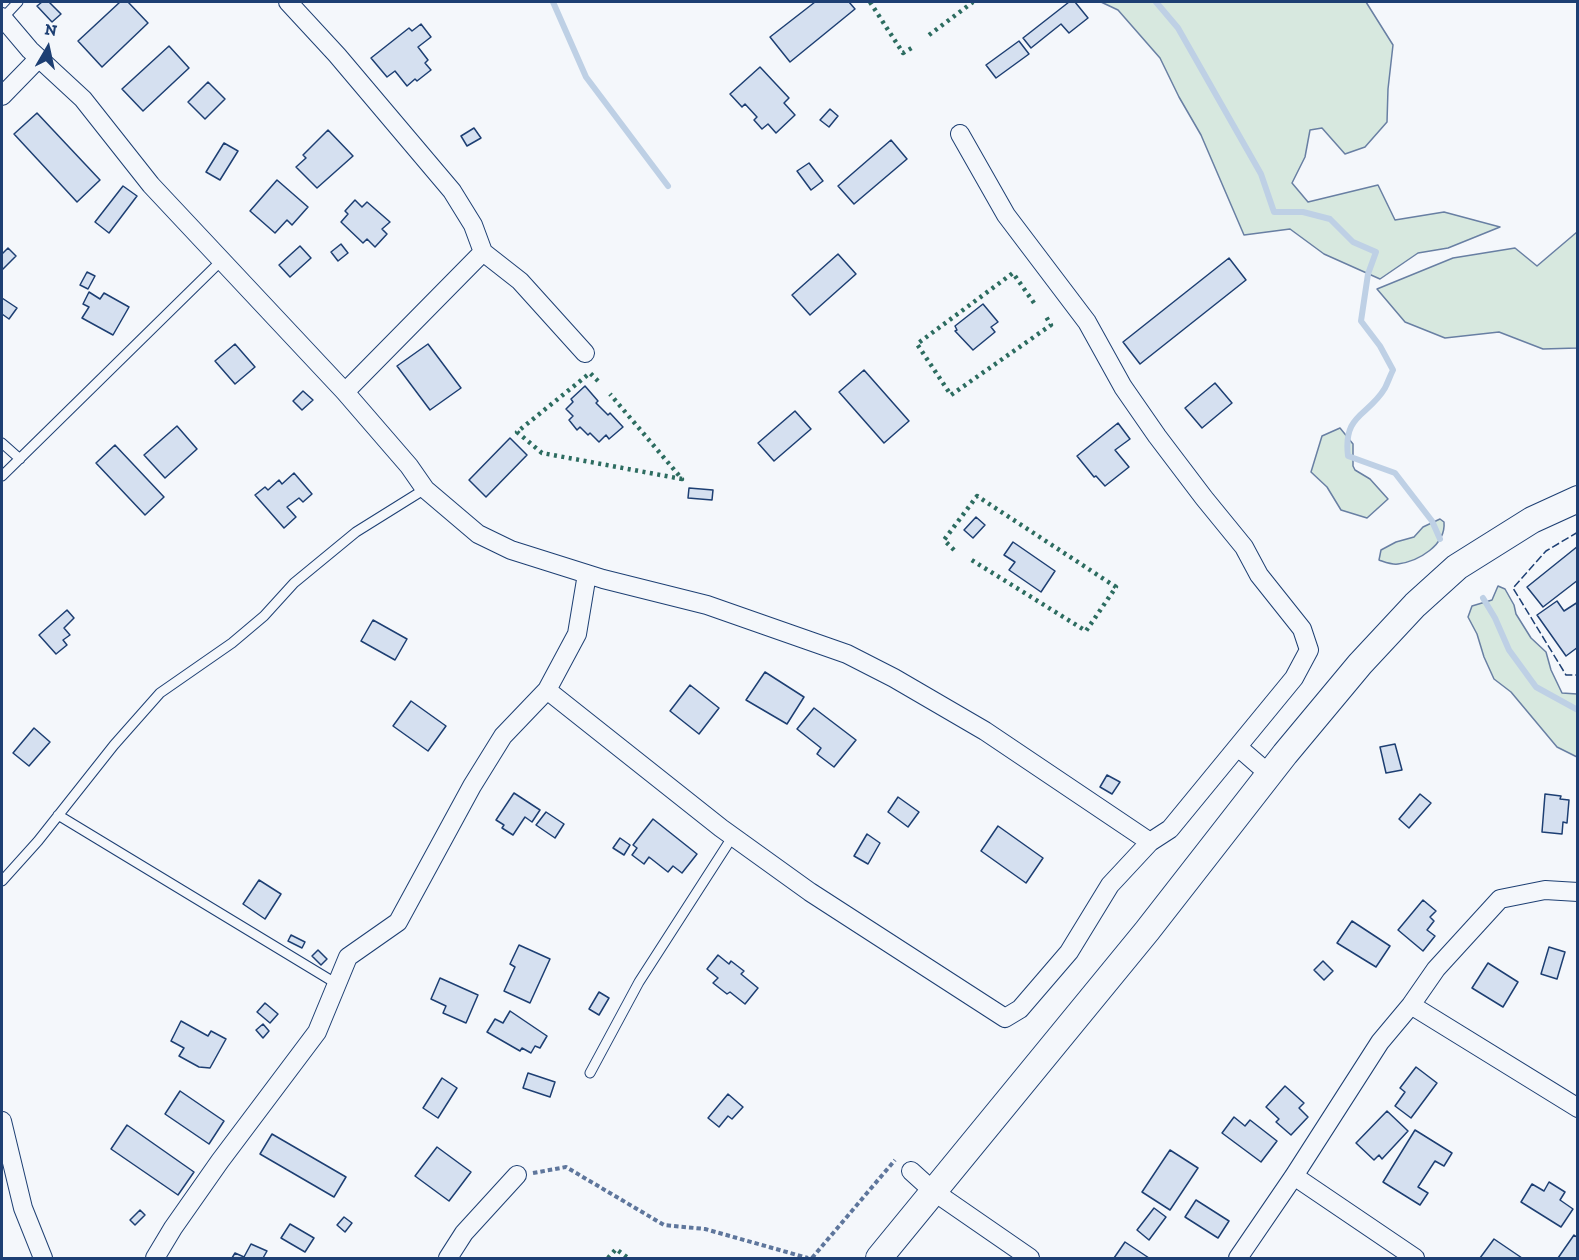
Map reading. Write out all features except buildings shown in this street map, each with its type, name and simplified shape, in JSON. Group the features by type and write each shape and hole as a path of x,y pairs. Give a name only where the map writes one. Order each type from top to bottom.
{"main road":[{"path":"879,1258 1147,931 1269,774 1360,664 1415,605 1457,567 1532,520 1578,499"}],"street":[{"path":"288,2 337,55 452,191 473,225 483,252 520,281 585,353"},
{"path":"2,18 39,58 83,99 151,185 345,393 409,466 425,489 478,534 512,549 587,574 707,605 847,654 894,678 985,731 1150,842"},
{"path":"2,96 39,58"},
{"path":"547,690 733,836 810,892 1005,1018 1020,1009 1069,952 1110,885 1150,842 1170,829 1294,678 1309,650 1302,629 1259,575 1244,547 1157,436 1123,387 1087,322 1006,214 960,134"},
{"path":"345,393 483,252"},
{"path":"155,1258 219,1161 317,1032 348,957 398,922 502,736 547,690 577,634 587,574"},
{"path":"1238,747 1269,774"},
{"path":"1238,1258 1380,1042 1436,969 1500,899 1545,890 1578,892"},
{"path":"1410,1005 1578,1108"},
{"path":"2,1121 23,1208 43,1258"},
{"path":"911,1171 933,1191 1030,1258"},
{"path":"448,1258 464,1233 517,1175"},
{"path":"1294,1176 1415,1258"}],"lane":[{"path":"2,18 18,2"},
{"path":"2,476 221,261"},
{"path":"2,442 20,459"},
{"path":"2,881 38,841 114,745 160,693 232,643 264,616 294,583 337,546 425,489"},
{"path":"58,815 337,984"},
{"path":"590,1073 639,982 733,836"}],"path":[{"path":"517,1175 566,1167 664,1225 705,1229 810,1258 895,1160 911,1171"}],"shaded area":[{"path":"1101,2 1366,2 1393,45 1387,122 1365,147 1345,154 1322,128 1310,130 1305,157 1292,183 1308,202 1378,185 1395,220 1444,212 1500,227 1448,248 1418,253 1380,279 1324,254 1290,229 1244,235 1201,135 1160,58 1118,10"},
{"path":"1577,232 1577,348 1543,349 1499,332 1445,338 1405,322 1377,289 1453,258 1515,248 1537,266"},
{"path":"1340,428 1353,444 1355,470 1370,479 1388,499 1367,518 1341,510 1327,487 1311,472 1322,436"},
{"path":"1440,519 1444,522 1441,538 1430,550 1414,559 1398,564 1379,560 1381,550 1396,542 1414,537 1423,527"},
{"path":"1498,586 1505,589 1516,614 1531,638 1546,652 1551,670 1562,693 1577,694 1577,757 1557,747 1511,692 1494,679 1468,617 1472,606 1492,600"}],"waterway":[{"path":"553,2 586,77 668,186"},
{"path":"1156,2 1178,28 1261,174 1274,212 1303,212 1330,219 1353,242 1376,252 1368,274 1361,321 1380,346 1393,370 1385,388 1353,423 1347,442 1348,456 1395,473 1432,521 1440,539"},
{"path":"1483,598 1509,650 1536,687 1578,710"}],"hedge":[{"path":"870,2 903,53 915,46"},
{"path":"929,35 973,2"},
{"path":"1034,303 1013,273 917,344 951,395 1051,325 1045,315"},
{"path":"598,381 590,373 517,432 542,453 682,479 610,394"},
{"path":"954,550 944,540 977,496 1116,587 1086,631 970,559"},
{"path":"608,1258 616,1249 628,1258"}],"fence":[{"path":"1578,532 1546,551 1513,588 1566,675 1578,675"}]}
